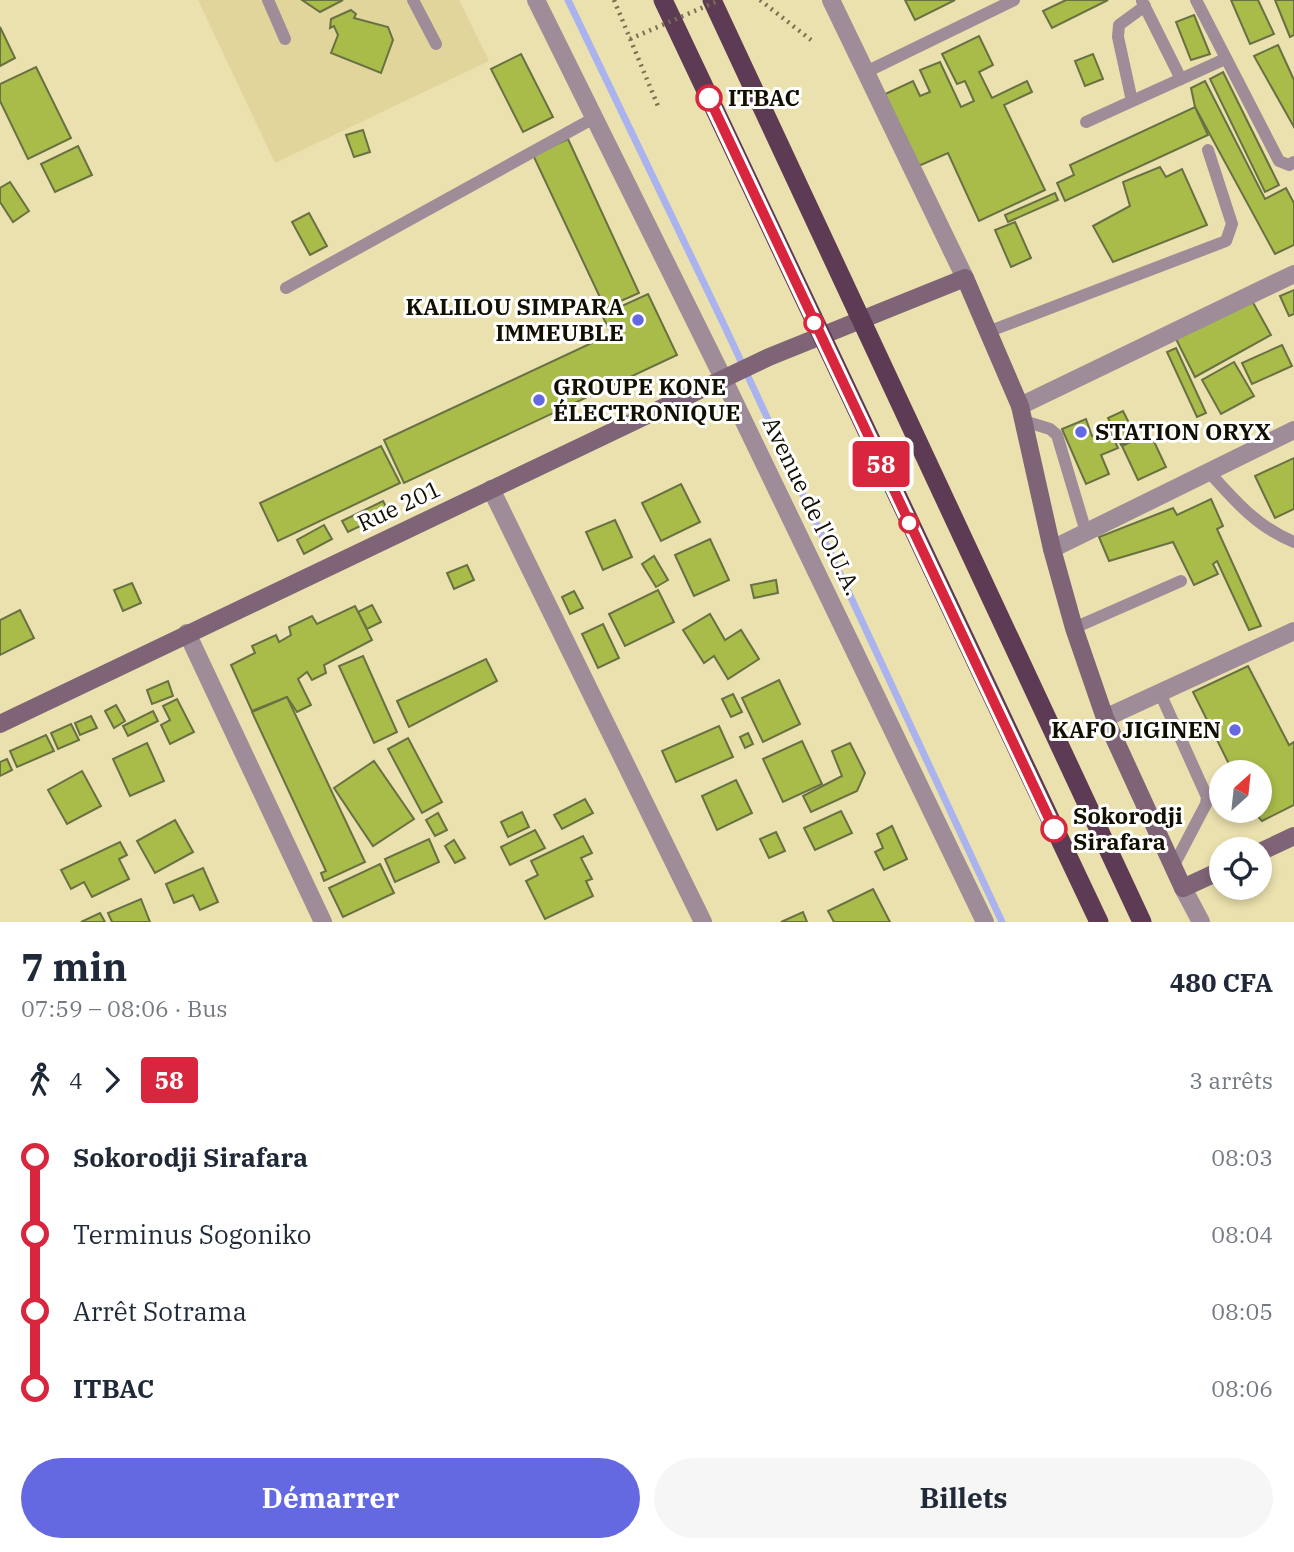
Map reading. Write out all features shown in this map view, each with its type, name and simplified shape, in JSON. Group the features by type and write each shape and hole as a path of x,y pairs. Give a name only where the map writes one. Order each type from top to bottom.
{"highway":[{"path":"663,0 1099,922"},
{"path":"712,0 1142,922"}],"main road":[{"name":"Rue 201","path":"0,724 819,334 965,278"},
{"path":"965,278 990,331 1022,414 1052,549 1074,628 1105,718 1183,888 1209,876"},
{"path":"1272,846 1294,836"}],"street":[{"name":"Avenue de l'O.U.A.","path":"536,0 723,379 985,922"},
{"path":"831,0 965,278"},
{"path":"1022,414 1294,274"},
{"path":"1052,549 1294,430"},
{"path":"491,489 702,922"},
{"path":"1105,718 1294,631"},
{"path":"187,633 323,922"},
{"path":"1183,888 1201,922"}],"lane":[{"path":"268,0 285,39"},
{"path":"413,0 436,44"},
{"path":"866,72 1014,0"},
{"path":"1196,0 1279,161 1289,165 1294,162"},
{"path":"1132,102 1118,37 1119,25 1143,3 1181,79"},
{"path":"1086,122 1225,59"},
{"path":"286,288 594,118"},
{"path":"990,331 1226,241 1232,224 1208,150"},
{"path":"1022,414 1057,435 1086,532"},
{"path":"1208,471 1244,512 1270,531 1294,542"},
{"path":"1074,628 1181,580"},
{"path":"1160,693 1207,797 1206,804 1173,867"}],"path":[{"path":"614,0 658,106"},
{"path":"630,39 720,0"},
{"path":"760,0 811,40"}],"shaded area":[{"path":"198,0 459,0 489,61 275,163"}],"building":[{"path":"302,0 343,0 320,12"},
{"path":"905,0 955,0 915,20"},
{"path":"1066,0 1108,0 1052,28 1043,11"},
{"path":"1231,0 1258,0 1274,34 1250,44"},
{"path":"1275,0 1294,0 1294,35 1290,37"},
{"path":"351,10 356,14 354,18 388,27 393,40 381,73 331,53 338,35 334,26 330,28 331,19"},
{"path":"1194,15 1210,54 1191,60 1176,22"},
{"path":"0,27 15,58 0,66"},
{"path":"979,36 993,65 979,72 992,98 1027,81 1032,92 1004,105 1045,190 979,221 948,153 914,168 881,96 913,81 920,96 930,92 920,70 940,62 961,107 974,101 965,81 957,84 942,54"},
{"path":"1278,45 1294,80 1294,127 1254,56"},
{"path":"521,54 553,117 523,132 491,69"},
{"path":"1093,54 1103,79 1085,86 1075,61"},
{"path":"36,67 71,138 28,159 0,101 0,84"},
{"path":"1223,72 1279,185 1265,192 1210,79"},
{"path":"1205,81 1265,199 1286,188 1294,203 1294,245 1275,254 1195,107 1191,88"},
{"path":"1195,107 1208,135 1065,201 1057,183 1074,175 1070,165"},
{"path":"363,130 370,152 354,157 346,135"},
{"path":"568,139 639,293 605,308 533,155"},
{"path":"78,146 92,175 55,192 41,164"},
{"path":"1160,167 1166,177 1182,169 1207,225 1113,262 1093,226 1130,206 1123,182"},
{"path":"10,182 29,211 13,222 0,202 0,188"},
{"path":"1055,193 1058,200 1008,222 1005,215"},
{"path":"309,213 327,246 310,255 292,222"},
{"path":"1015,222 1031,258 1011,267 995,230"},
{"path":"1294,290 1294,314 1289,316 1280,296"},
{"path":"648,294 677,355 404,483 384,440 611,334 602,315"},
{"path":"1251,299 1271,335 1195,377 1176,339"},
{"path":"1282,345 1292,366 1252,384 1242,363"},
{"path":"1176,348 1206,413 1197,417 1167,352"},
{"path":"1234,362 1254,396 1221,414 1202,380"},
{"path":"1123,411 1136,437 1121,445 1108,418"},
{"path":"1086,419 1092,436 1109,429 1118,448 1101,455 1109,474 1086,484 1062,429"},
{"path":"1150,433 1166,467 1138,480 1122,446"},
{"path":"381,446 400,483 278,541 260,503"},
{"path":"1294,458 1294,509 1275,518 1255,476"},
{"path":"681,484 700,522 661,541 642,503"},
{"path":"1211,499 1223,526 1217,529 1261,626 1249,630 1217,561 1213,564 1218,574 1194,585 1173,542 1109,561 1099,537 1173,508 1177,515"},
{"path":"383,501 389,512 348,532 342,521"},
{"path":"615,520 632,557 603,570 586,532"},
{"path":"324,525 332,539 304,554 297,540"},
{"path":"710,539 729,580 694,596 675,555"},
{"path":"654,556 668,580 656,587 642,564"},
{"path":"467,565 474,580 454,589 447,573"},
{"path":"776,580 778,593 754,598 751,585"},
{"path":"132,583 141,603 123,611 114,590"},
{"path":"658,590 674,622 625,646 609,614"},
{"path":"574,591 583,608 570,614 562,597"},
{"path":"372,605 381,622 367,629 358,612"},
{"path":"355,606 372,640 324,665 326,673 312,680 307,672 298,679 311,705 297,712 287,697 252,711 231,665 255,653 252,646 276,635 279,642 291,635 289,627 312,616 317,624"},
{"path":"20,610 34,638 0,655 0,620"},
{"path":"710,614 725,640 741,630 759,659 728,679 714,656 704,663 683,630"},
{"path":"603,624 619,658 598,668 582,634"},
{"path":"363,656 397,732 374,743 339,666"},
{"path":"486,659 497,681 409,727 397,701"},
{"path":"1248,666 1289,745 1294,742 1294,805 1272,816 1272,760 1227,760 1193,692"},
{"path":"779,680 800,724 763,742 742,698"},
{"path":"168,681 173,696 152,704 147,690"},
{"path":"733,694 742,712 731,717 722,699"},
{"path":"287,697 365,862 324,881 321,873 326,871 252,712"},
{"path":"177,699 194,732 170,744 161,725 170,720 163,706"},
{"path":"116,705 125,721 114,728 105,711"},
{"path":"153,711 158,721 128,736 123,726"},
{"path":"91,716 97,728 80,735 75,723"},
{"path":"71,724 79,740 58,749 51,733"},
{"path":"719,726 733,757 676,782 662,751"},
{"path":"748,733 753,744 745,748 740,737"},
{"path":"46,735 54,751 17,767 10,751"},
{"path":"408,738 442,802 422,813 388,749"},
{"path":"802,741 822,784 783,802 763,759"},
{"path":"147,743 164,781 130,796 113,759"},
{"path":"850,743 865,773 857,791 811,812 803,796 842,776 832,751"},
{"path":"7,759 12,770 0,776 0,762"},
{"path":"374,761 414,819 373,846 334,788"},
{"path":"82,771 101,806 67,824 48,790"},
{"path":"736,780 752,813 717,830 702,796"},
{"path":"585,799 593,813 562,829 554,815"},
{"path":"841,811 852,833 815,850 804,828"},
{"path":"522,812 529,827 508,837 501,822"},
{"path":"438,813 447,830 435,836 426,820"},
{"path":"175,820 193,852 155,873 137,841"},
{"path":"892,826 907,859 884,870 875,852 883,848 877,834"},
{"path":"535,830 545,848 510,865 501,847"},
{"path":"776,832 785,851 769,858 760,839"},
{"path":"583,836 592,853 581,858 592,879 586,881 593,896 545,919 526,881 538,875 531,861"},
{"path":"429,839 439,862 395,882 385,859"},
{"path":"454,840 465,858 455,863 445,846"},
{"path":"120,842 127,855 119,859 129,879 92,897 84,882 71,889 61,870"},
{"path":"380,864 394,893 343,917 329,888"},
{"path":"203,868 218,902 200,910 193,895 174,903 166,884"},
{"path":"873,889 890,922 834,922 828,911"},
{"path":"141,899 150,922 112,922 108,913"},
{"path":"803,912 807,922 781,922"},
{"path":"100,913 105,922 81,922"}],"waterway":[{"path":"568,0 725,327 1002,922"}],"bus line":[{"name":"58","path":"709,98 1054,829"}],"place":[{"name":"ITBAC","path":"709,98"},
{"name":"KALILOU SIMPARA IMMEUBLE","path":"638,320"},
{"name":"GROUPE KONE ÉLECTRONIQUE","path":"539,400"},
{"name":"STATION ORYX","path":"1081,432"},
{"name":"KAFO JIGINEN","path":"1235,730"},
{"name":"Sokorodji Sirafara","path":"1054,829"}]}
